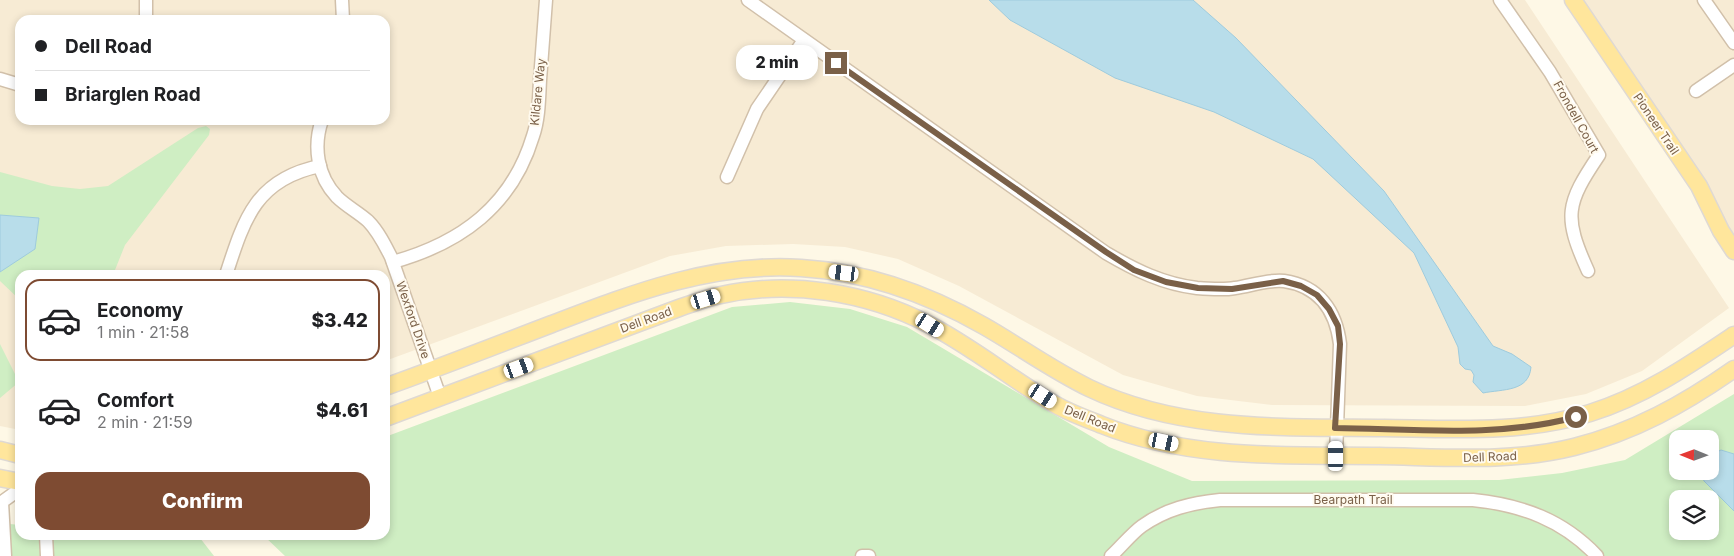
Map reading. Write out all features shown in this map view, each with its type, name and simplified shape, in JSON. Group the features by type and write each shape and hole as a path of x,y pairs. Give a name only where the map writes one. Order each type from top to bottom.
{"main road":[{"name":"Pioneer Trail","path":"1573,0 1698,186 1721,231 1734,251"},
{"path":"390,385 655,286 723,271 799,268 844,273 884,283 937,302 983,325 1090,388 1152,411 1218,424 1481,430 1532,427 1563,420 1636,396 1670,378 1734,335"},
{"name":"Dell Road","path":"390,416 679,308 720,295 747,290 808,290 867,300 899,310 930,325 1058,406 1106,426 1149,439 1221,453 1503,457 1566,449 1603,439 1658,417 1695,396 1734,369"},
{"path":"0,450 15,454"},
{"path":"0,478 15,481"}],"street":[{"path":"146,0 146,15"},
{"path":"342,0 343,15"},
{"name":"Kildare Way","path":"393,262 430,249 459,235 484,216 506,193 522,165 534,135 538,111 546,0"},
{"path":"748,0 1134,270 1166,282 1198,288 1232,289 1283,281 1301,286 1317,295 1329,309 1338,326 1340,344 1335,428 1336,456"},
{"name":"Frondell Court","path":"1500,0 1550,72 1599,155 1578,187 1571,213 1574,240 1588,271"},
{"path":"1704,0 1734,43"},
{"path":"727,177 757,109 804,40"},
{"path":"1696,91 1734,65"},
{"path":"0,79 15,84"},
{"name":"Wexford Drive","path":"321,125 317,147 320,166 326,182 337,197 368,222 382,239 393,262 440,397"},
{"path":"228,270 240,231 249,212 262,194 279,181 298,171 320,166"},
{"path":"5,556 2,502 15,493"},
{"name":"Bearpath Trail","path":"1111,556 1141,527 1165,513 1192,503 1220,500 1473,500 1504,503 1534,512 1562,526 1597,556"},
{"path":"46,540 47,556"},
{"path":"862,556 869,556"}],"shaded area":[{"path":"0,0 1525,0 1729,308 1642,371 1586,394 1525,406 1272,405 1197,396 1123,375 959,286 898,259 845,247 793,244 726,246 670,256 390,359 390,270 15,270 15,429 0,426"},
{"path":"1573,0 1734,0 1734,238"}],"green space":[{"path":"206,126 210,129 209,135 125,245 115,270 15,270 15,295 0,281 0,172 52,186 80,189 108,186 198,128"},
{"path":"790,302 850,309 907,327 1109,447 1192,481 1499,480 1562,473 1625,460 1669,433 1669,480 1719,480 1719,430 1675,430 1734,394 1734,556 285,556 268,540 390,540 390,435 732,307"},
{"path":"0,344 15,374 15,385 0,398"},
{"path":"0,523 15,524 15,540 202,540 214,556 0,556"}],"water":[{"path":"989,0 1193,0 1236,38 1384,191 1493,346 1512,354 1531,367 1525,381 1514,388 1483,393 1473,382 1474,375 1471,370 1465,369 1460,364 1458,347 1414,253 1313,159 1214,112 1115,78 1010,20"},
{"path":"0,215 39,218 35,249 0,272"},
{"path":"1719,451 1734,454 1734,511 1719,496 1719,490 1713,490 1704,480 1719,480"}],"route":[{"path":"836,63 1134,270 1166,282 1198,288 1232,289 1283,281 1301,286 1317,295 1329,309 1338,326 1340,344 1338,412 1335,428 1481,430 1532,427 1576,417"}]}
